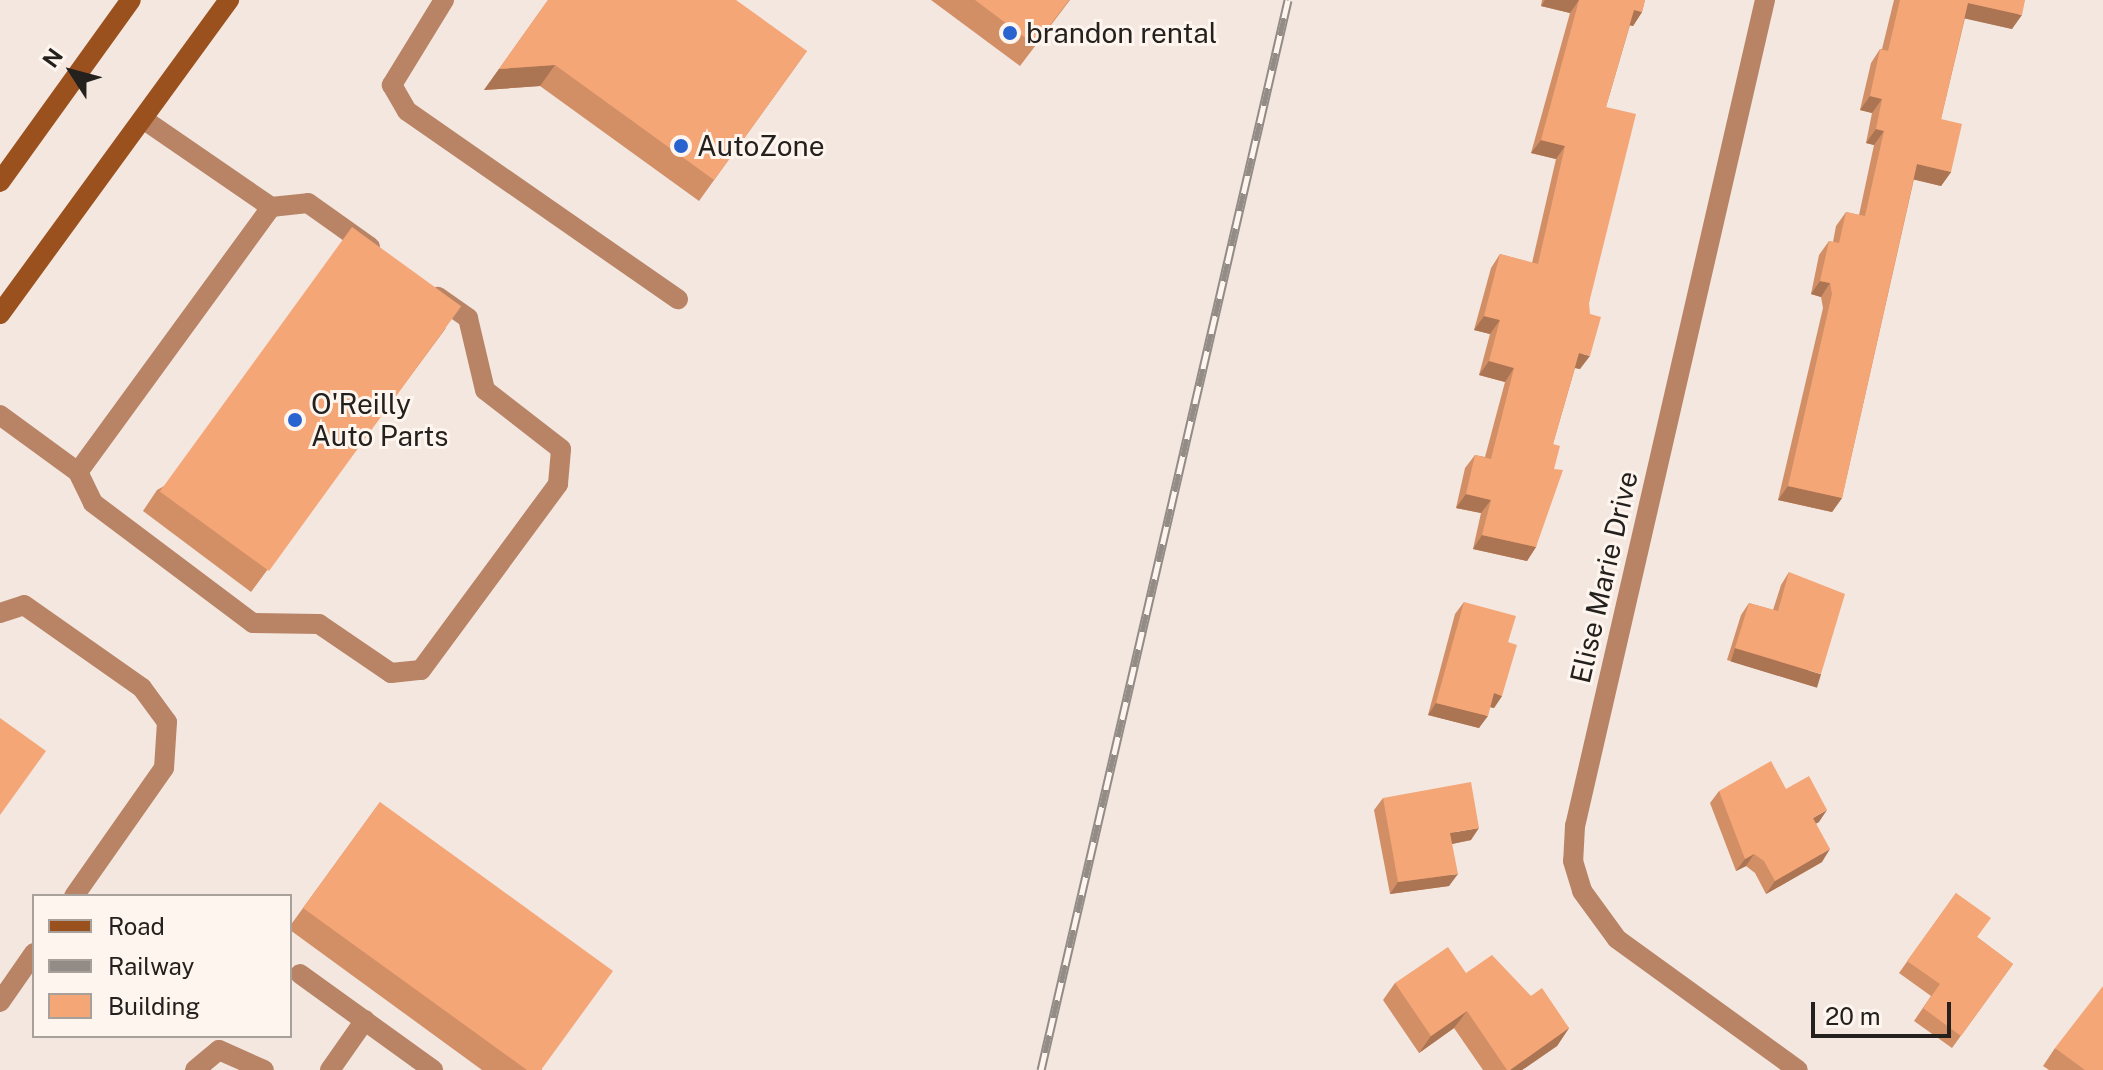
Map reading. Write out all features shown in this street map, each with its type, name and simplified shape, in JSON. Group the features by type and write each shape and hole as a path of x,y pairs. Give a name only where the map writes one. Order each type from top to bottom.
{"main road":[{"path":"0,182 131,0"},
{"path":"0,314 229,0"}],"street":[{"path":"444,0 392,85 407,111 678,299"},
{"name":"Elise Marie Drive","path":"1765,0 1575,826 1573,861 1582,891 1617,939 1798,1070"},
{"path":"143,119 271,207 308,203 394,265"},
{"path":"78,472 271,207"},
{"path":"0,415 78,472 93,503 253,623 319,624 391,673 421,670 558,484 561,449 485,390 468,318 419,283"},
{"path":"0,613 24,605 142,688 167,722 164,768 75,894"},
{"path":"0,1002 32,956"},
{"path":"300,974 433,1070"},
{"path":"330,1070 365,1020"},
{"path":"195,1070 219,1050 264,1070"}],"building":[{"name":"AutoZone","path":"548,0 736,0 807,51 714,180 555,65 499,69"},
{"path":"975,0 1069,0 1035,45"},
{"path":"1579,0 1645,0 1642,12 1634,10 1606,107 1636,114 1589,303 1590,314 1601,317 1590,356 1579,353 1553,444 1560,446 1554,469 1563,470 1536,547 1482,535 1491,500 1466,494 1475,455 1491,459 1514,368 1489,361 1500,320 1484,316 1500,254 1538,264 1565,146 1541,140"},
{"path":"1900,0 2025,0 2022,15 1968,3 1941,119 1962,124 1951,172 1917,164 1842,498 1788,486 1832,294 1830,283 1820,281 1829,241 1839,243 1846,212 1865,216 1884,131 1876,129 1882,99 1870,96 1880,49 1888,51"},
{"name":"O'Reilly Auto Parts","path":"352,227 461,306 269,571 160,492"},
{"path":"1789,572 1845,594 1821,674 1735,648 1749,603 1778,611"},
{"path":"1464,602 1516,616 1508,642 1517,645 1502,696 1494,693 1488,716 1436,703"},
{"path":"0,718 46,751 0,815"},
{"path":"1771,761 1786,789 1809,776 1827,810 1813,818 1830,849 1775,881 1764,861 1754,854 1745,859 1719,791"},
{"path":"1471,782 1479,828 1450,833 1458,874 1398,882 1383,798"},
{"path":"380,802 613,971 541,1070 527,1070 303,908"},
{"path":"1956,893 1991,918 1977,937 2013,964 1961,1036 1923,1008 1940,984 1907,961"},
{"path":"1448,947 1466,973 1492,955 1531,996 1542,988 1569,1028 1510,1070 1507,1070 1467,1011 1431,1036 1395,983"},
{"path":"2103,986 2103,1070 2085,1070 2055,1048"}],"railway":[{"path":"1041,1070 1288,0"}],"place":[{"name":"brandon rental","path":"1010,33"},
{"name":"AutoZone","path":"681,146"},
{"name":"O'Reilly Auto Parts","path":"295,420"}]}
